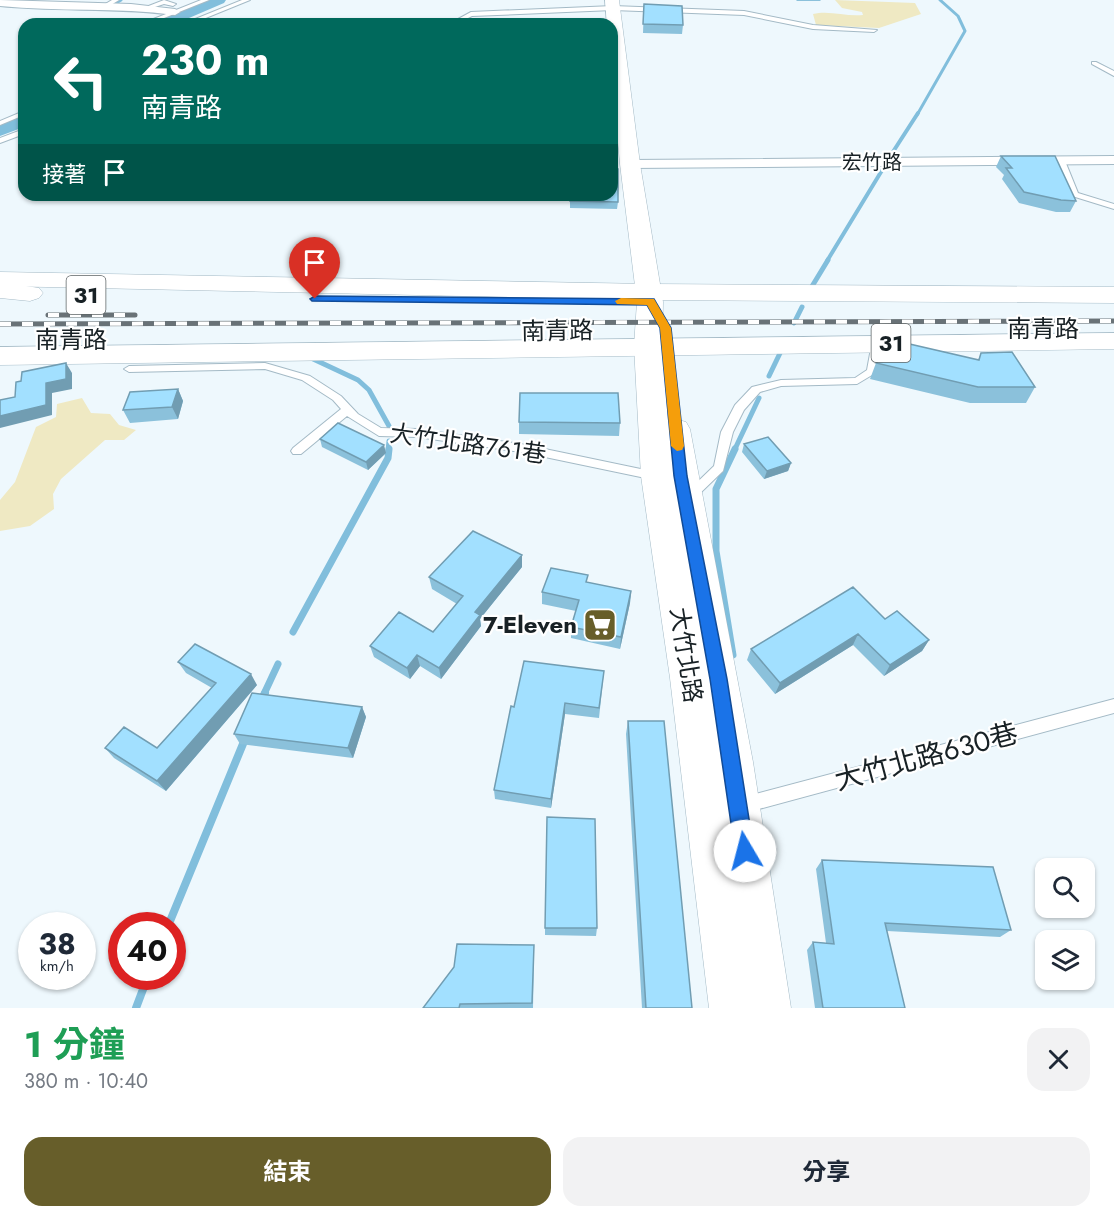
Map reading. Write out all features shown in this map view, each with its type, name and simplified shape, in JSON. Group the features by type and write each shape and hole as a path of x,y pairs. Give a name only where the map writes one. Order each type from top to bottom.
{"main road":[{"name":"大竹北路","path":"618,57 630,164 655,324 675,484 690,678 735,1008"},
{"name":"31","path":"0,279 655,324 877,343 1114,341"},
{"name":"南青路","path":"0,291 655,324 1114,329"},
{"name":"31","path":"655,324 1114,295"},
{"name":"南青路","path":"0,339 162,340 655,324 1114,304"},
{"path":"0,356 655,324"},
{"name":"大竹北路","path":"675,484 739,807 765,1008"}],"street":[{"path":"0,3 34,8 174,8"},
{"name":"宏竹路","path":"630,164 1114,160"}],"lane":[{"path":"104,7 116,0"},
{"path":"155,18 174,8 206,0"},
{"path":"201,18 247,0"},
{"path":"463,18 471,14 612,4 744,13 813,27 874,30"},
{"path":"1094,63 1114,74"},
{"path":"0,123 18,116"},
{"path":"0,141 18,134"},
{"path":"1061,161 1075,194 1114,207"},
{"path":"675,484 719,468 727,432 739,408 756,389 781,383 857,381 872,372 877,343"},
{"name":"大竹北路761巷","path":"129,369 265,366 306,378 337,398 354,417 379,432 417,433 521,448 675,484"},
{"path":"297,451 347,410"},
{"name":"大竹北路630巷","path":"739,807 1114,706"}],"shaded area":[{"path":"835,0 915,3 921,14 879,28 816,25 813,14 863,15 862,12 842,8"},
{"path":"82,398 91,413 110,414 119,425 136,430 124,440 105,440 61,479 53,494 54,509 30,526 0,531 0,500 15,482 36,427 56,417 57,404"}],"building":[{"path":"644,4 682,6 683,25 643,24"},
{"path":"1001,156 1055,156 1076,201 1024,192 1006,168 1012,168"},
{"path":"570,201 618,201 618,202"},
{"path":"888,339 979,360 981,353 1012,352 1035,387 978,387 876,363 885,356"},
{"path":"66,363 66,379 46,383 46,405 0,416 0,400 15,397 16,382 21,381 22,372"},
{"path":"178,389 172,407 123,410 130,392"},
{"path":"520,393 618,393 620,423 519,422"},
{"path":"338,423 384,445 366,462 320,439"},
{"path":"768,437 791,463 767,471 744,444"},
{"path":"473,531 522,555 475,612 480,615 439,668 417,655 407,668 370,646 399,612 433,632 463,596 429,577"},
{"name":"7-Eleven","path":"551,568 588,575 586,582 631,591 621,637 571,627 579,600 542,592"},
{"path":"853,587 885,619 897,611 929,640 890,665 858,634 780,683 751,649"},
{"path":"195,644 251,674 157,781 105,748 124,727 157,748 216,683 178,662"},
{"path":"524,661 604,671 599,708 565,703 551,799 494,790 511,706 514,707"},
{"path":"252,693 362,707 348,748 234,734"},
{"path":"628,721 664,721 692,1008 646,1008"},
{"path":"547,817 595,819 597,928 545,928"},
{"path":"822,860 993,867 1011,930 885,923 905,1008 823,1008 813,942 834,944"},
{"path":"457,944 534,945 532,1003 460,1004 459,1008 423,1008 454,967"}],"waterway":[{"path":"113,5 121,0"},
{"path":"175,18 218,0"},
{"path":"917,115 965,31 958,16 940,0"},
{"path":"889,158 918,113"},
{"path":"0,130 18,122"},
{"path":"827,261 884,167"},
{"path":"811,288 828,260"},
{"path":"794,323 802,307"},
{"path":"769,376 782,349"},
{"path":"311,358 358,380 369,390 389,426"},
{"path":"734,451 759,398"},
{"path":"388,451 389,441"},
{"path":"293,632 388,458 389,449"},
{"path":"733,655 716,551 716,489 735,449"},
{"path":"264,694 278,664"},
{"path":"261,702 265,693"},
{"path":"174,912 245,739"},
{"path":"136,1008 143,990"}],"railway":[{"path":"48,315 135,315"},
{"path":"0,324 1114,321"}],"slow traffic":[{"path":"621,301 650,302 665,328 677,446"}],"place":[{"name":"7-Eleven","path":"600,625"}],"route":[{"path":"315,299 650,302 665,328 681,476 718,679 745,851"}]}
